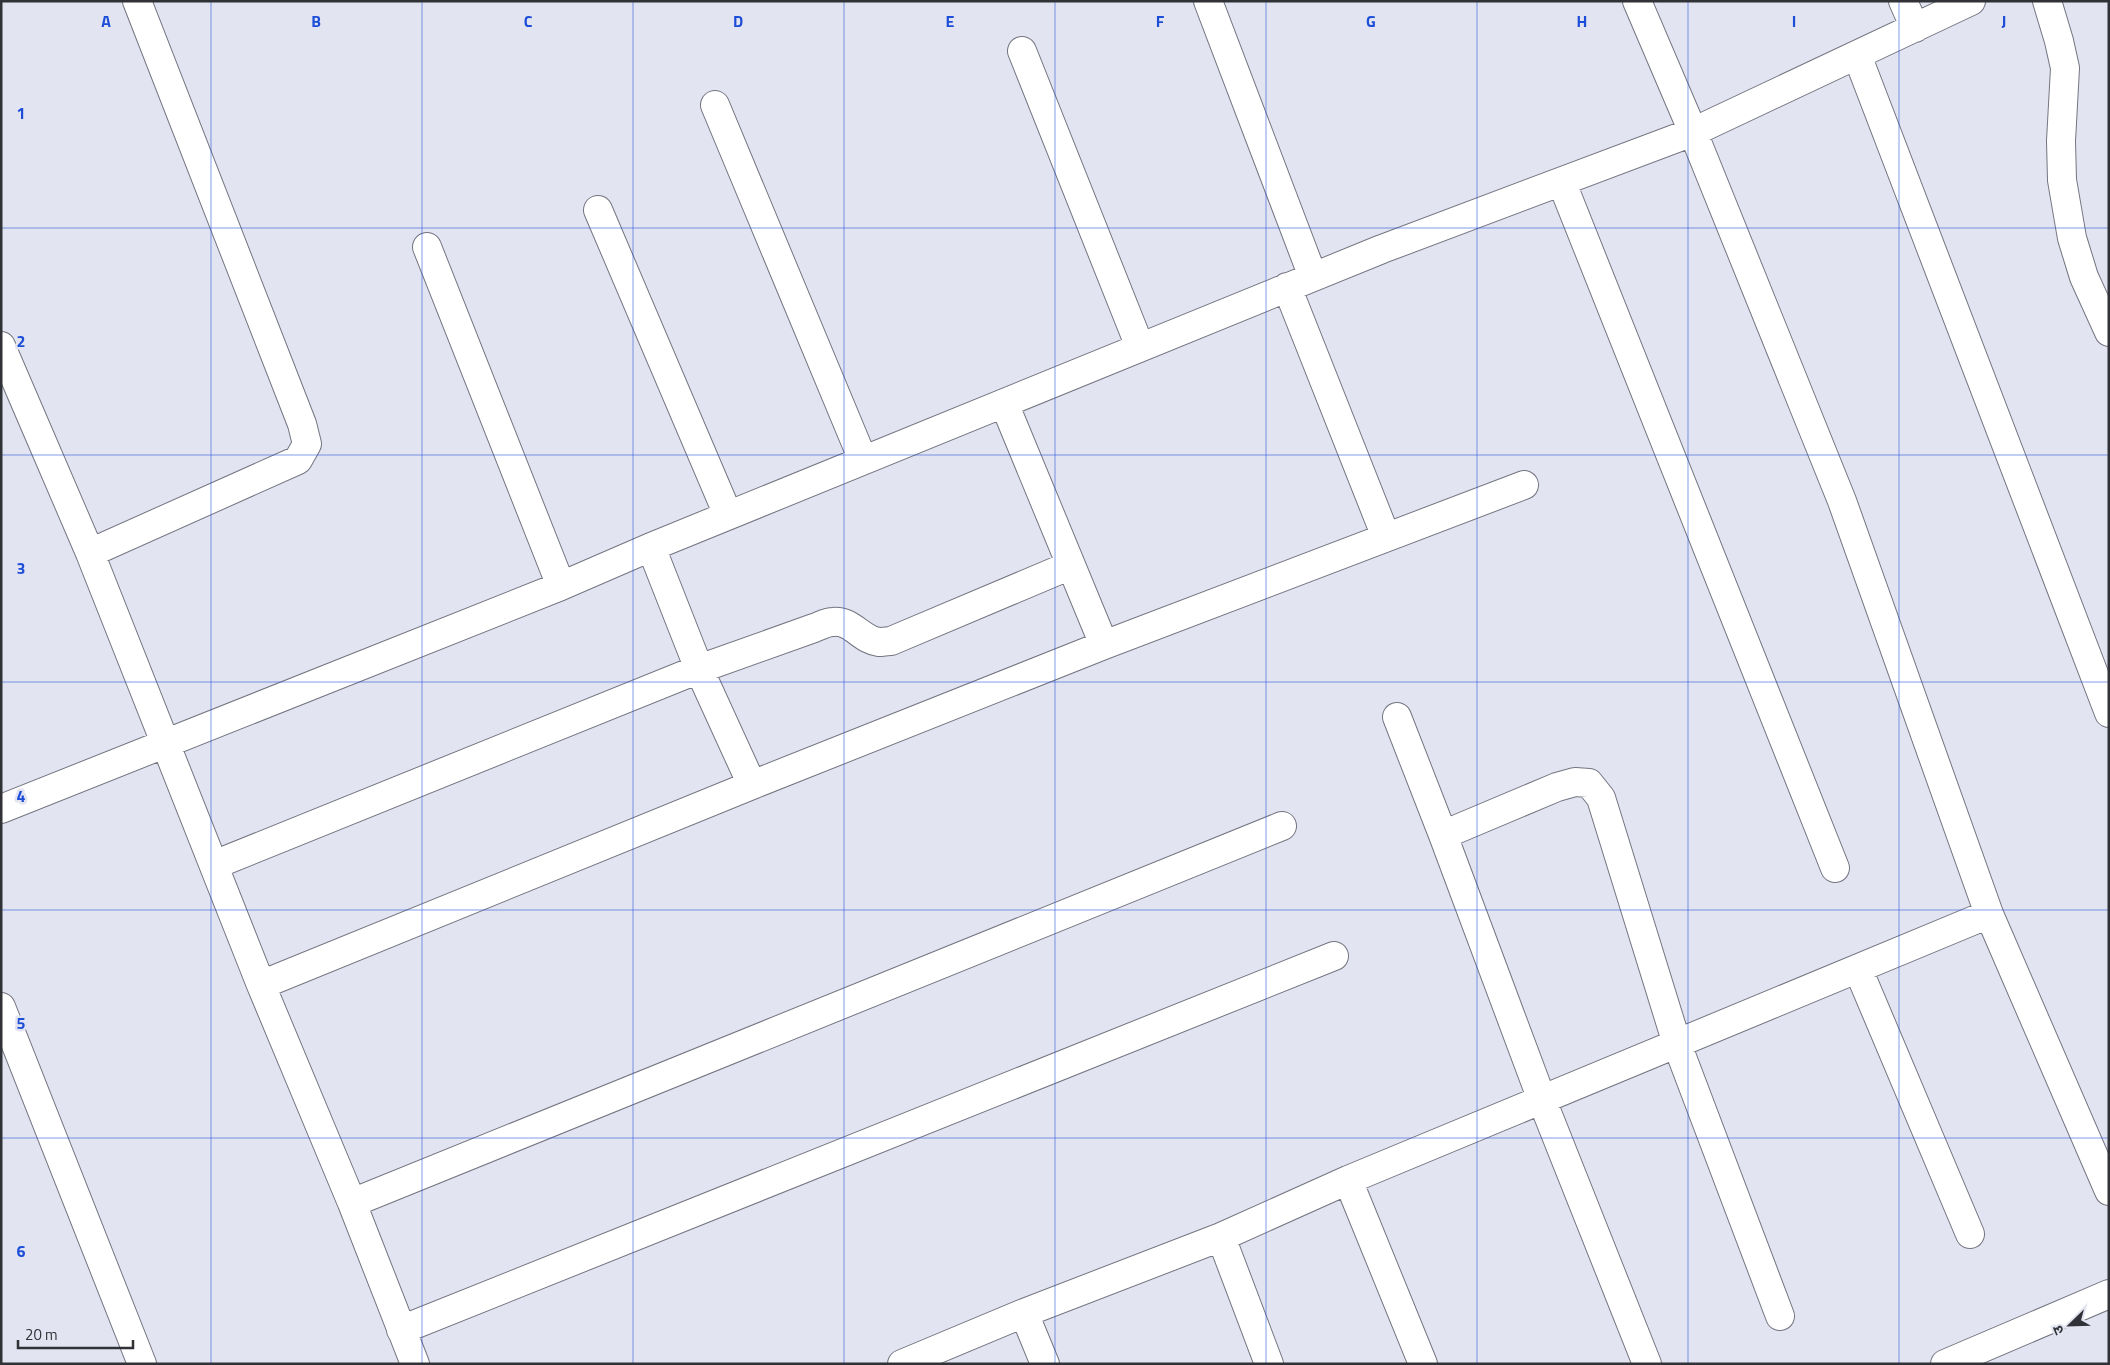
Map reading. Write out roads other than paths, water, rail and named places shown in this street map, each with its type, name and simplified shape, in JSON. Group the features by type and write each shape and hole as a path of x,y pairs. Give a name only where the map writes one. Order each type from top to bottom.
{"street":[{"path":"90,554 298,460 307,444 302,424 136,1"},
{"path":"1208,1 1313,277"},
{"path":"1637,1 1693,132 1842,501 1989,914 2109,1191"},
{"path":"1903,1 1914,28"},
{"path":"1,809 560,586 728,515 1287,287 1693,132 1972,1"},
{"path":"2046,1 2060,41 2065,68 2061,141 2062,180 2072,238 2084,277 2109,332"},
{"path":"1022,51 1140,347"},
{"path":"1856,55 2109,713"},
{"path":"715,105 863,460"},
{"path":"1562,183 1835,868"},
{"path":"598,210 728,515"},
{"path":"427,247 560,586"},
{"path":"1287,287 1386,537"},
{"path":"1,346 90,554 261,985 352,1204 415,1364"},
{"path":"1004,403 1104,644"},
{"path":"261,985 1104,644 1524,485"},
{"path":"651,547 699,668 752,785"},
{"path":"214,865 699,668 832,622 854,627 865,637 878,642 891,641 1071,566"},
{"path":"1397,717 1542,1100 1647,1364"},
{"path":"1443,836 1557,787 1575,782 1589,783 1600,798 1677,1044 1780,1316"},
{"path":"352,1204 1282,826"},
{"path":"902,1364 1024,1313 1221,1237 1348,1180 1989,914"},
{"path":"401,1330 1334,956"},
{"path":"1858,968 1970,1234"},
{"path":"1,1007 142,1364"},
{"path":"1348,1180 1423,1364"},
{"path":"1221,1237 1269,1364"},
{"path":"1945,1364 2109,1294"},
{"path":"1024,1313 1045,1364"}]}
